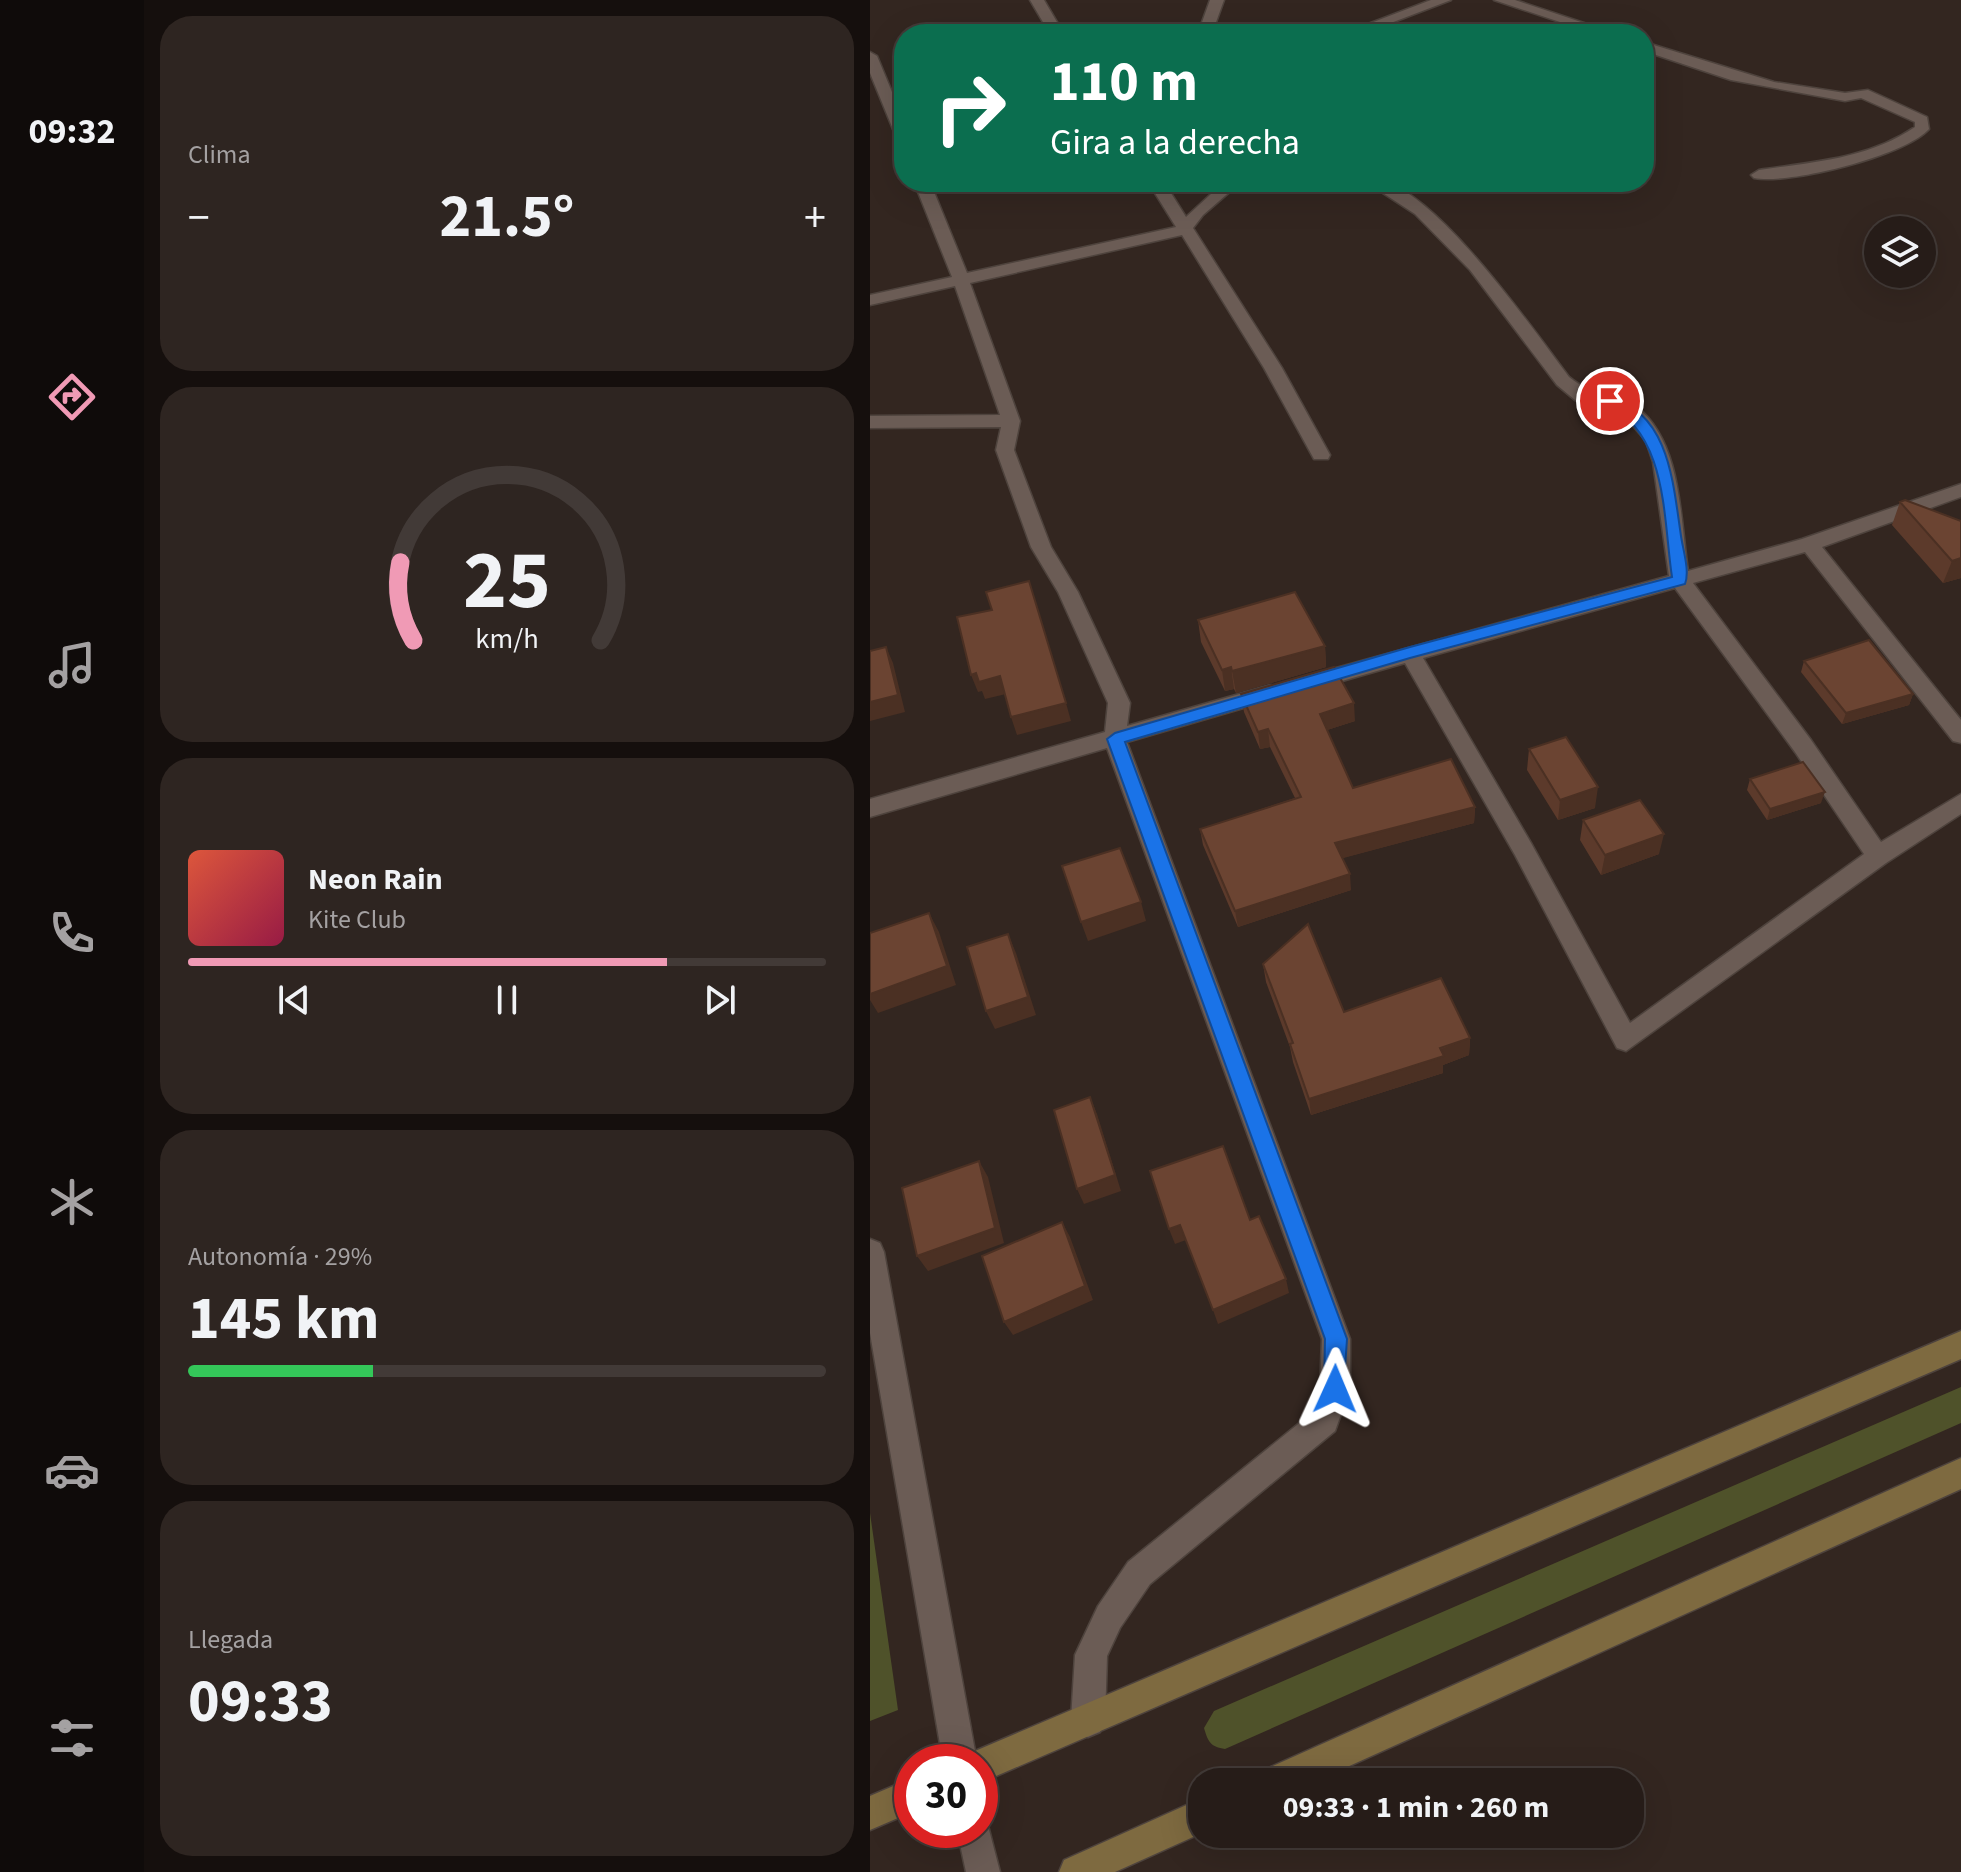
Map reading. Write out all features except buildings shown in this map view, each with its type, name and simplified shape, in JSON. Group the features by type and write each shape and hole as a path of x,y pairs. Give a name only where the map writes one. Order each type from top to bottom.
{"street":[{"path":"1037,0 1051,24"},
{"path":"1208,24 1217,0"},
{"path":"1377,24 1444,0"},
{"path":"1501,0 1578,24"},
{"path":"1654,49 1736,77 1774,86 1845,97 1863,93 1922,120 1922,129 1915,134 1872,154 1759,175"},
{"path":"870,56 894,115"},
{"path":"926,192 961,279 1011,421 1005,450 1041,547 1068,592 1119,703 1115,739 1336,1339 1335,1389 1325,1421 1139,1573 1109,1617 1091,1655 1088,1720"},
{"path":"1162,192 1273,368 1321,455"},
{"path":"870,300 1184,230 1197,212 1221,192"},
{"path":"1390,192 1421,211 1476,267 1563,381 1581,396 1628,409 1643,423 1655,441 1662,462 1680,580 1803,746 1878,856"},
{"path":"870,422 1011,421"},
{"path":"870,808 1410,653 1809,544 1961,490"},
{"path":"1809,544 1961,735"},
{"path":"1410,653 1523,849 1626,1040 1878,856 1961,803"},
{"path":"870,1252 957,1744"},
{"path":"998,1758 1961,1345"},
{"path":"1307,1768 1961,1473"},
{"path":"870,1813 894,1803"},
{"path":"1076,1872 1188,1821"},
{"path":"978,1848 983,1872"}],"green space":[{"path":"1961,1387 1961,1423 1225,1749 1213,1745 1207,1737 1204,1728 1214,1711"},
{"path":"870,1513 898,1710 870,1721"}],"route":[{"path":"1335,1389 1336,1339 1115,739 1410,653 1680,580 1662,462 1655,441 1643,423 1628,409 1610,401"}]}
